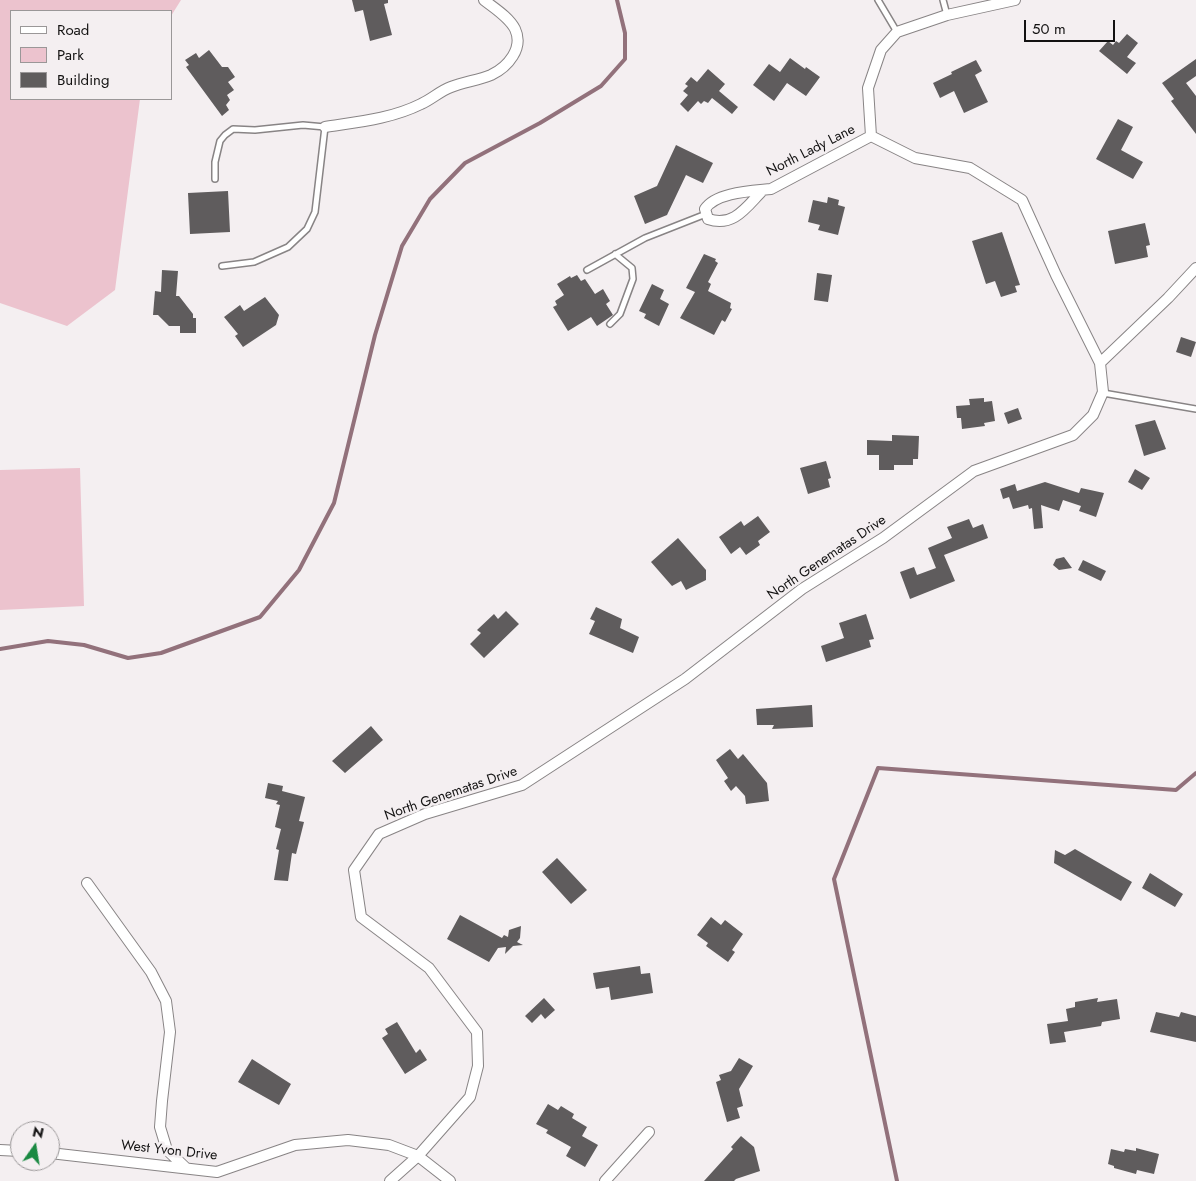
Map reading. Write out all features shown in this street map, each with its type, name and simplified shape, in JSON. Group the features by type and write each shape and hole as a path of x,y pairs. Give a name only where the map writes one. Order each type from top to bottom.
{"street":[{"path":"325,127 373,120 401,112 422,104 443,90 462,82 490,75 502,69 514,57 517,36 515,28 484,0"},
{"path":"871,136 868,88 882,50 897,32 947,15 1015,0"},
{"name":"North Lady Lane","path":"763,190 736,218 718,223 708,219 705,209 719,198 772,188 871,136"},
{"name":"North Genematas Drive","path":"390,1181 418,1156 470,1097 478,1066 477,1032 429,968 361,917 354,870 379,834 425,814 522,785 685,679 802,589 884,538 974,471 1073,435 1093,415 1102,392 1100,363 1056,275 1022,200 970,168 916,158 871,136"},
{"path":"1100,363 1168,298 1196,268"},
{"path":"87,883 151,972 166,1001 170,1032 160,1127 167,1150 186,1168"},
{"path":"605,1181 649,1132"},
{"name":"West Yvon Drive","path":"60,1154 217,1172 295,1145 348,1140 389,1145 418,1156 450,1181"}],"lane":[{"path":"878,0 897,32"},
{"path":"943,0 947,15"},
{"path":"215,179 215,162 220,142 225,135 233,130 255,130 303,125 325,127 315,212 307,229 288,246 254,262 222,266"},
{"path":"587,270 644,238 707,213"},
{"path":"610,324 620,314 633,278 632,268 615,254"},
{"path":"1102,392 1196,409"}],"green space":[{"path":"0,0 181,0 172,14 172,10 10,10 10,100 140,100 115,290 67,326 0,303"},
{"path":"80,468 84,606 0,610 0,470"}],"building":[{"path":"352,0 388,0 388,3 384,4 392,35 370,41 363,10 355,12"},
{"path":"1127,34 1138,43 1127,57 1136,63 1127,74 1099,51 1108,41 1113,45 1116,41 1119,43"},
{"path":"209,50 222,67 228,67 235,77 228,82 234,90 227,95 230,100 226,105 229,110 222,116 186,67 189,65 185,60 196,53 199,58"},
{"path":"790,58 820,77 806,96 787,83 774,101 753,85 769,64 780,72"},
{"path":"1196,59 1196,76 1186,83 1196,96 1196,134 1171,101 1174,99 1162,83"},
{"path":"976,60 982,71 975,75 988,102 964,113 954,91 940,98 933,83"},
{"path":"708,69 725,84 719,91 738,107 732,114 712,98 708,103 704,101 701,104 698,101 688,112 680,104 688,95 683,91 688,86 685,84 691,77 697,82"},
{"path":"1118,119 1133,127 1121,150 1143,162 1133,179 1096,159"},
{"path":"676,145 713,163 703,183 686,175 667,215 645,224 634,196 657,186"},
{"path":"228,191 230,232 190,234 188,193"},
{"path":"828,197 839,200 838,205 845,207 838,235 818,230 820,225 808,222 813,200 827,203"},
{"path":"1145,223 1150,245 1146,246 1148,257 1115,264 1108,231"},
{"path":"1002,232 1020,285 1015,286 1017,292 1001,297 995,281 986,284 972,241"},
{"path":"704,254 716,259 715,261 718,263 708,282 711,284 708,291 731,303 730,308 732,309 725,322 722,320 714,335 680,318 695,292 686,288"},
{"path":"162,270 178,271 176,296 179,296 193,314 193,318 196,318 196,333 180,333 180,326 169,326 158,315 153,315 155,291 161,292"},
{"path":"817,273 832,275 828,302 814,300"},
{"path":"577,275 581,281 585,279 595,294 603,289 610,301 606,304 613,315 597,326 591,317 568,331 553,307 557,305 555,301 564,295 557,284 570,276 571,278"},
{"path":"652,284 664,290 660,299 669,304 659,326 644,318 646,314 639,311"},
{"path":"265,297 279,315 276,325 243,347 235,336 238,334 224,317 240,305 244,311"},
{"path":"1181,337 1196,342 1191,357 1176,352"},
{"path":"984,398 984,402 992,401 995,421 984,423 985,426 962,429 961,418 957,418 956,406 970,405 969,399"},
{"path":"1018,408 1022,419 1008,424 1004,413"},
{"path":"1155,420 1166,449 1144,456 1135,425"},
{"path":"892,435 919,436 918,459 913,459 913,465 894,465 894,470 879,470 879,455 867,455 867,440 892,441"},
{"path":"826,461 831,478 828,479 830,487 808,494 800,468"},
{"path":"1135,469 1150,478 1142,490 1128,482"},
{"path":"1045,482 1079,493 1081,488 1104,493 1096,517 1079,511 1081,506 1063,500 1059,511 1041,505 1043,528 1034,529 1032,508 1029,509 1028,505 1013,509 1009,497 1003,499 1000,489 1015,484 1017,491"},
{"path":"758,516 770,532 758,541 760,545 746,555 740,547 731,554 719,537 741,521 744,526"},
{"path":"969,519 973,528 983,524 988,538 944,555 955,581 910,599 900,572 914,567 917,575 936,568 928,548 952,538 947,527"},
{"path":"678,538 706,570 706,580 686,590 681,581 672,586 651,562"},
{"path":"1064,557 1072,568 1059,570 1053,565 1056,559"},
{"path":"1083,560 1106,571 1101,581 1078,570"},
{"path":"596,607 622,619 620,628 639,637 633,653 589,634 595,621 590,619"},
{"path":"506,611 519,624 484,658 470,644 481,633 477,630 494,614 498,619"},
{"path":"866,614 874,639 869,640 871,647 826,662 821,646 844,638 839,623"},
{"path":"812,705 813,727 772,729 774,725 757,725 756,709"},
{"path":"371,726 383,740 345,773 332,761"},
{"path":"730,749 738,759 743,754 767,783 769,801 746,804 745,796 736,786 731,791 724,781 728,778 716,760"},
{"path":"268,783 283,786 282,791 305,797 299,821 304,822 296,854 292,853 288,881 274,880 279,850 276,849 281,829 275,827 280,805 276,804 278,801 265,798"},
{"path":"1075,849 1132,882 1121,901 1054,863 1055,850 1065,855"},
{"path":"557,858 587,890 571,904 542,872"},
{"path":"1150,873 1183,894 1175,907 1142,888"},
{"path":"460,915 502,938 504,935 508,937 509,930 521,926 520,938 517,942 523,945 513,946 505,954 506,947 498,948 489,962 447,939"},
{"path":"711,917 721,925 725,920 743,934 732,950 735,952 728,962 706,946 708,943 697,935"},
{"path":"640,966 641,974 650,973 653,993 611,1000 609,987 596,989 593,973"},
{"path":"544,998 555,1010 545,1019 541,1014 532,1023 525,1016"},
{"path":"1098,998 1097,1002 1117,999 1120,1019 1102,1022 1101,1026 1064,1032 1066,1042 1050,1044 1047,1024 1068,1021 1066,1009 1075,1007 1075,1002"},
{"path":"1156,1012 1179,1017 1181,1012 1196,1016 1196,1042 1150,1032"},
{"path":"397,1022 416,1053 420,1049 427,1060 405,1074 382,1038 388,1034 385,1029"},
{"path":"739,1058 753,1066 739,1089 743,1106 737,1108 740,1118 727,1122 716,1082 721,1080 719,1075 731,1071"},
{"path":"252,1059 291,1084 279,1105 238,1082"},
{"path":"548,1104 558,1110 561,1106 574,1114 572,1118 587,1127 582,1136 598,1145 585,1167 566,1156 571,1147 546,1133 548,1130 536,1124"},
{"path":"741,1136 754,1147 760,1171 734,1181 704,1181 733,1149 731,1147"},
{"path":"1136,1148 1159,1154 1154,1174 1137,1170 1136,1174 1114,1168 1114,1166 1108,1164 1111,1149 1124,1152 1125,1149 1136,1151"}],"waterway":[{"path":"0,649 48,641 84,645 128,658 161,653 260,617 299,570 334,503 375,335 402,246 430,199 465,163 540,123 601,86 625,59 625,33 617,0"},
{"path":"897,1181 834,879 878,768 1176,790 1196,773"}]}
